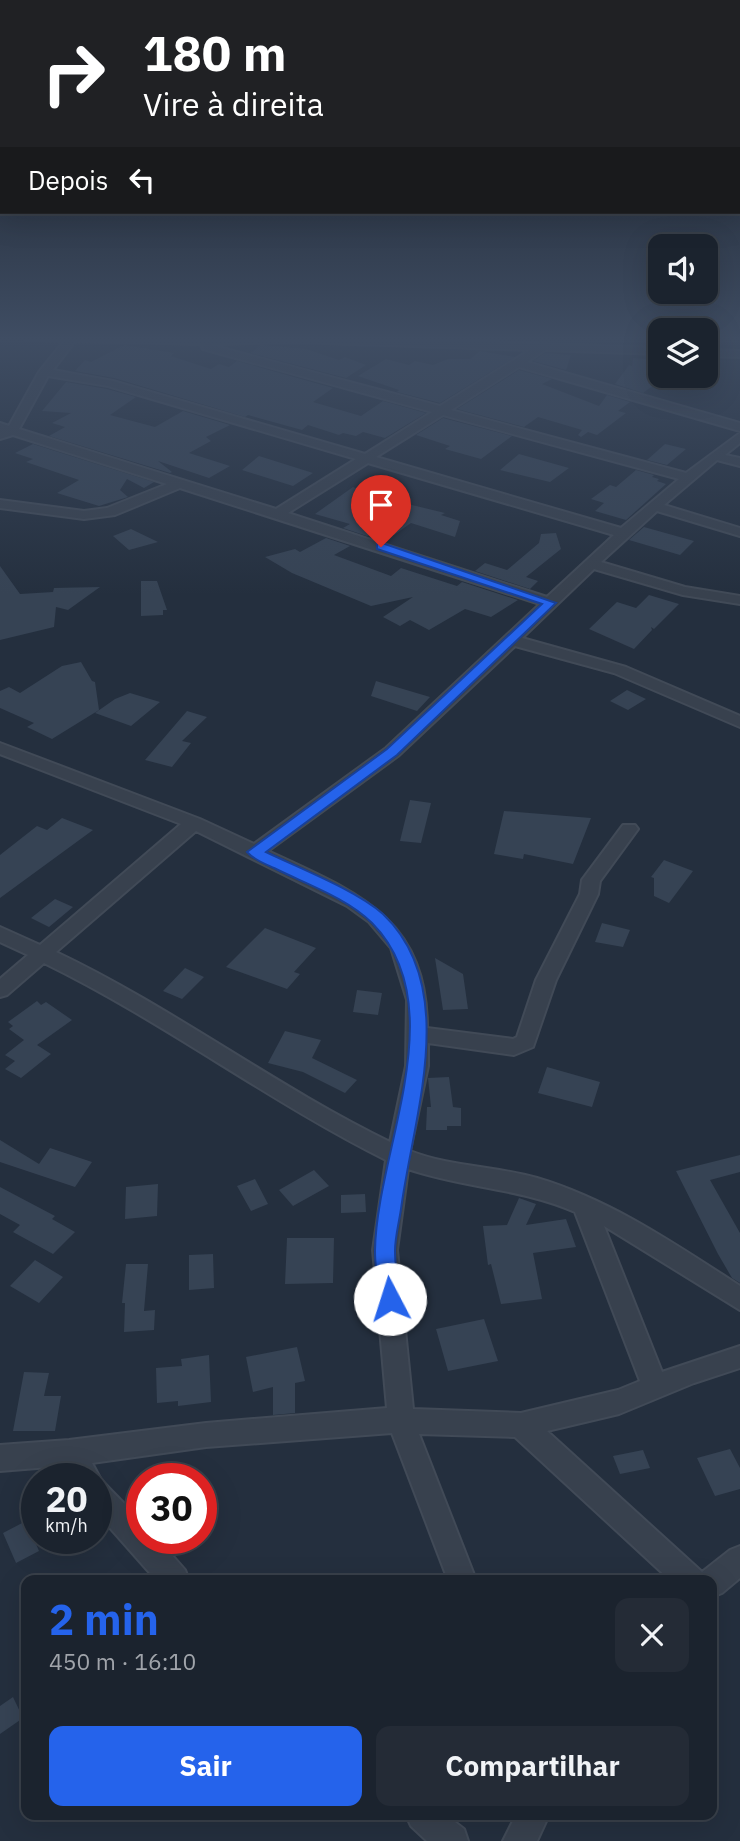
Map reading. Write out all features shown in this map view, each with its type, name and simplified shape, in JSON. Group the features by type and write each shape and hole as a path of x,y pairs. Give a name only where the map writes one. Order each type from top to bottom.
{"street":[{"path":"242,423 623,533"},
{"path":"276,516 421,423"},
{"path":"492,423 687,477"},
{"path":"4,431 407,555 550,603"},
{"path":"255,852 392,752 623,533 687,477 740,438"},
{"path":"715,456 740,461"},
{"path":"0,504 84,514 110,512 178,484"},
{"path":"653,506 740,532"},
{"path":"592,564 684,591 740,600"},
{"path":"512,640 630,673 740,722"},
{"path":"0,748 194,823 255,852 355,902 389,929 400,946 417,1000 417,1066 398,1157 385,1250 401,1421 459,1575"},
{"path":"0,990 194,823"},
{"path":"417,1034 507,1047 526,1042 546,980 589,894 591,880 629,829"},
{"path":"0,934 136,1002 266,1085 398,1157 440,1172 495,1177 536,1186 583,1203 740,1299"},
{"path":"583,1203 655,1387"},
{"path":"0,1458 374,1420 521,1425 619,1402 740,1357"},
{"path":"521,1425 686,1575"},
{"path":"69,1453 76,1463"},
{"path":"112,1509 171,1575"},
{"path":"717,1579 740,1560"},
{"path":"428,1820 452,1841"},
{"path":"519,1841 530,1820"}],"building":[{"path":"52,423 140,423 155,427 162,423 223,423 230,425 206,437 211,441 189,453 230,466 209,478 158,461 172,472 170,473 49,436 65,427"},
{"path":"276,423 410,423 385,438 363,432 356,436 343,433 339,435 308,425 302,430"},
{"path":"435,423 462,423 512,436 481,459 445,449 450,446 416,435"},
{"path":"509,423 530,423 524,427"},
{"path":"558,423 613,423 597,435 588,432 581,437 578,435 582,430"},
{"path":"33,444 154,482 144,488 127,479 120,490 128,497 99,506 57,493 79,480 26,462 33,459 15,453"},
{"path":"665,444 686,449 667,465 647,460"},
{"path":"519,454 569,468 550,482 500,470"},
{"path":"259,456 313,473 293,486 242,470"},
{"path":"636,470 654,475 652,477 659,479 657,481 666,484 626,520 595,511 604,503 591,499 610,485 616,487"},
{"path":"353,487 379,497 445,513 441,515 460,521 455,537 411,523 394,535 380,531 367,536 343,528 350,524 315,514"},
{"path":"644,527 694,541 680,555 629,540"},
{"path":"131,529 158,542 129,550 113,536"},
{"path":"556,533 561,549 526,577 538,581 530,589 475,571 485,563 507,570 539,543 541,534"},
{"path":"326,538 350,546 334,555 391,576 401,568 457,586 462,582 518,600 491,617 465,609 429,630 410,620 400,626 383,617 413,597 371,606 292,573 265,557 295,549 300,552"},
{"path":"0,566 20,594 53,592 54,588 100,587 68,610 56,607 54,627 0,640"},
{"path":"141,581 157,581 167,610 163,610 163,615 141,616"},
{"path":"649,595 679,604 654,629 651,627 652,630 634,649 589,629 617,602 636,608"},
{"path":"81,662 95,682 99,710 52,739 27,727 34,723 0,708 0,691 9,687 20,693 62,666"},
{"path":"376,681 430,697 417,711 371,696"},
{"path":"627,690 646,699 628,710 610,701"},
{"path":"130,693 160,702 131,726 95,713 115,699"},
{"path":"187,711 207,717 182,741 191,743 172,767 145,760"},
{"path":"410,800 431,803 421,843 400,841"},
{"path":"504,811 591,818 573,864 524,854 523,859 494,854"},
{"path":"62,818 93,830 0,898 0,855 37,826 47,830"},
{"path":"664,860 693,871 669,903 654,896 654,878 651,877"},
{"path":"55,899 73,907 49,927 31,918"},
{"path":"602,923 630,930 623,947 595,942"},
{"path":"265,928 316,948 294,972 300,974 287,989 226,967"},
{"path":"435,958 463,974 468,1009 443,1010"},
{"path":"185,968 204,977 182,999 163,991"},
{"path":"357,990 382,993 378,1015 353,1012"},
{"path":"37,1001 41,1005 46,1002 72,1020 37,1045 51,1054 21,1078 5,1069 15,1061 5,1055 24,1040 9,1029 13,1026 8,1022"},
{"path":"285,1031 321,1040 312,1058 357,1080 345,1093 303,1072 268,1063"},
{"path":"547,1067 600,1082 592,1107 538,1093"},
{"path":"449,1077 453,1107 461,1108 461,1126 447,1126 447,1130 426,1130 427,1107 431,1107 428,1078"},
{"path":"0,1140 39,1164 50,1148 92,1162 75,1187 0,1162"},
{"path":"740,1155 740,1172 710,1180 740,1233 740,1283 732,1278 718,1254 676,1171"},
{"path":"314,1170 329,1186 293,1206 279,1190"},
{"path":"255,1179 268,1204 251,1211 237,1186"},
{"path":"158,1184 157,1216 125,1219 126,1187"},
{"path":"0,1187 55,1216 52,1219 75,1232 53,1254 13,1232 20,1225 0,1214"},
{"path":"365,1194 366,1212 341,1213 341,1195"},
{"path":"519,1198 536,1204 526,1225 566,1219 576,1247 533,1253 542,1299 501,1304 491,1264 488,1265 483,1226 507,1225"},
{"path":"287,1238 334,1238 333,1283 285,1284"},
{"path":"213,1254 214,1288 189,1290 189,1255"},
{"path":"35,1260 63,1277 39,1303 10,1286"},
{"path":"126,1264 148,1264 144,1311 155,1310 154,1330 124,1332 125,1303 122,1303"},
{"path":"484,1319 498,1361 448,1371 436,1329"},
{"path":"297,1347 305,1381 295,1383 295,1413 273,1415 273,1387 253,1392 246,1357"},
{"path":"209,1355 211,1402 178,1406 178,1401 157,1403 156,1368 182,1366 181,1359"},
{"path":"24,1372 49,1373 44,1396 61,1396 55,1431 13,1431"},
{"path":"730,1449 740,1468 740,1489 715,1496 697,1458"},
{"path":"643,1450 650,1468 620,1474 613,1456"},
{"path":"21,1524 21,1554 33,1554 16,1563 3,1533"},
{"path":"13,1697 21,1719 0,1734 0,1706"}],"route":[{"path":"381,547 550,603 392,752 255,852 355,902 376,917 389,929 400,946 417,1000 417,1066 398,1157 385,1250 390,1299"}]}
